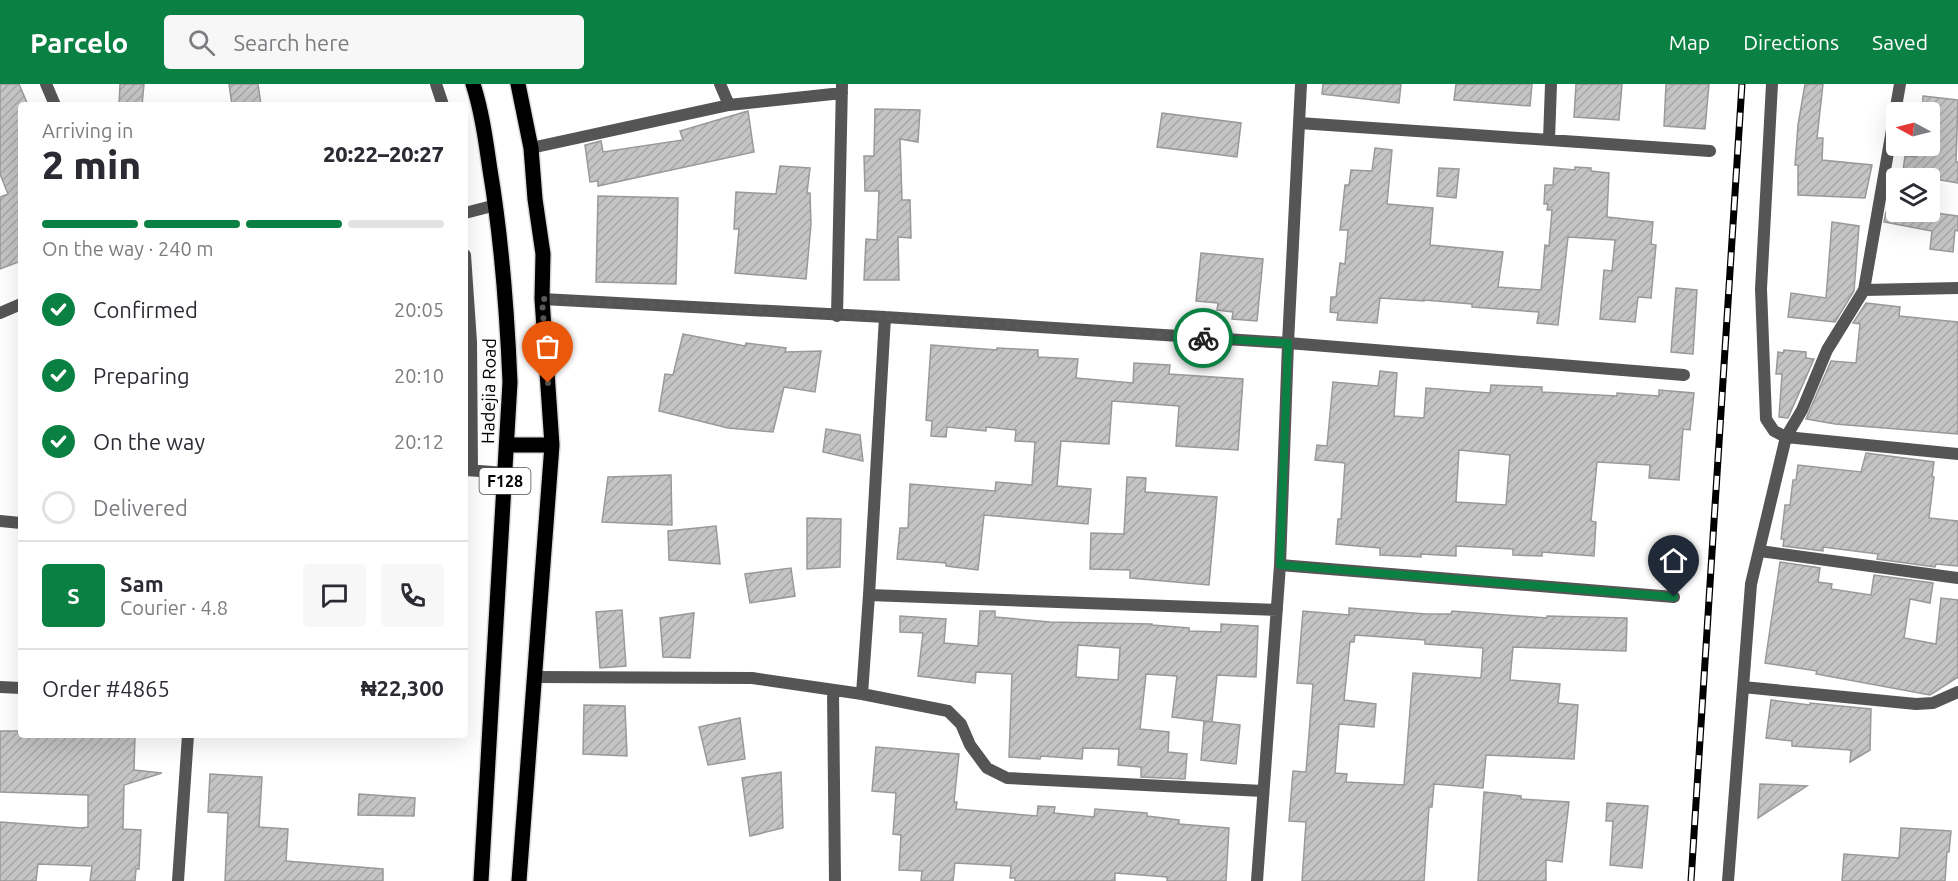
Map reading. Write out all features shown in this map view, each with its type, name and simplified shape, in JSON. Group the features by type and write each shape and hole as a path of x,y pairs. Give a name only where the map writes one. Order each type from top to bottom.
{"main road":[{"name":"Hadejia Road","path":"473,84 496,205 508,315 510,382 482,881"},
{"name":"F128","path":"518,84 531,148 543,254 542,299 552,445 519,881"},
{"path":"507,445 552,445"}],"street":[{"path":"46,84 54,102"},
{"path":"436,84 442,102"},
{"path":"720,84 729,105"},
{"path":"1257,881 1280,565 1288,343 1302,84"},
{"path":"1549,140 1551,84"},
{"path":"1772,84 1761,289 1766,419 1774,430 1786,437 1958,454"},
{"path":"1728,881 1751,584 1786,437 1802,410 1827,350 1863,290 1900,84"},
{"path":"531,148 729,105 842,89 837,316"},
{"path":"1299,123 1710,151"},
{"path":"468,212 496,205"},
{"path":"1863,290 1958,288"},
{"path":"468,298 471,342 469,470 506,473"},
{"path":"542,299 885,317 1288,343 1684,375"},
{"path":"0,313 18,305"},
{"path":"862,694 885,317"},
{"path":"0,521 18,523"},
{"path":"1760,551 1958,578"},
{"path":"1280,565 1674,597"},
{"path":"869,595 1277,610"},
{"path":"536,677 752,678 862,694 948,711 961,724 970,745 987,768 1007,778 1263,791"},
{"path":"0,687 18,688"},
{"path":"1743,687 1916,704 1933,703 1958,692"},
{"path":"833,690 835,881"},
{"path":"178,881 188,738"}],"building":[{"path":"0,84 19,84 27,102 18,102 18,262 0,269 0,197 8,194 0,174"},
{"path":"120,84 144,84 142,102 119,102"},
{"path":"229,84 258,84 261,102 232,102"},
{"path":"1323,84 1401,84 1399,103 1322,94"},
{"path":"1456,84 1532,84 1530,106 1454,100"},
{"path":"1576,84 1622,84 1619,120 1574,117"},
{"path":"1666,84 1709,84 1705,129 1664,126"},
{"path":"1805,84 1823,84 1817,138 1823,138 1822,160 1872,165 1865,198 1798,195 1798,165 1795,165 1798,125"},
{"path":"1923,96 1958,100 1956,162 1958,162 1958,183 1940,180 1940,168 1903,168 1905,156 1940,156 1940,102 1923,102"},
{"path":"875,109 920,110 918,142 900,139 902,200 910,200 911,238 898,237 899,280 864,280 866,239 877,240 879,191 865,191 864,156 874,156"},
{"path":"748,111 754,152 598,186 598,181 590,182 585,145 601,141 603,152 683,140 680,131"},
{"path":"1162,113 1241,123 1237,157 1157,147"},
{"path":"1375,148 1392,150 1387,204 1433,208 1430,245 1503,252 1498,287 1541,290 1545,245 1549,246 1552,210 1547,210 1548,204 1544,204 1545,185 1553,185 1554,168 1575,170 1575,167 1591,168 1591,171 1609,173 1607,217 1653,222 1651,244 1656,245 1651,298 1638,297 1635,322 1600,319 1604,270 1612,271 1615,240 1568,237 1558,325 1537,323 1539,312 1472,307 1472,304 1380,298 1377,323 1337,320 1338,313 1330,312 1331,297 1336,297 1340,263 1345,264 1348,230 1340,230 1345,185 1349,185 1351,170 1372,171"},
{"path":"780,166 810,168 807,193 810,193 811,224 806,279 735,273 739,229 734,229 736,192 776,194"},
{"path":"1439,168 1459,169 1456,198 1437,196"},
{"path":"598,196 678,198 676,284 596,282"},
{"path":"1886,212 1886,222 1940,222 1940,214 1958,216 1958,231 1955,230 1953,252 1930,249 1932,231 1884,222"},
{"path":"1832,222 1859,226 1854,291 1835,322 1788,317 1791,293 1826,298"},
{"path":"1201,253 1263,259 1257,321 1232,319 1233,312 1217,310 1218,303 1196,301"},
{"path":"1676,288 1697,290 1693,354 1671,352"},
{"path":"1866,303 1900,307 1899,316 1958,322 1958,434 1835,424 1806,419 1831,361 1856,363 1860,324 1853,323"},
{"path":"683,334 745,346 746,343 786,348 785,352 821,351 815,392 784,387 773,432 728,428 659,411 665,374 673,375"},
{"path":"931,345 997,350 997,348 1038,350 1038,357 1078,359 1076,378 1133,383 1134,363 1170,365 1169,374 1243,379 1238,450 1176,446 1179,406 1112,401 1109,444 1061,441 1057,486 1091,489 1088,524 984,515 978,570 946,566 946,563 897,559 900,528 908,528 910,484 995,491 996,482 1032,485 1035,442 1015,441 1016,430 986,427 986,431 947,427 946,437 931,436 932,421 926,420"},
{"path":"1784,350 1806,352 1806,358 1814,359 1788,418 1779,417 1782,374 1776,374 1778,352 1783,353"},
{"path":"1380,371 1397,373 1394,416 1424,418 1426,388 1490,393 1491,385 1542,387 1542,392 1617,396 1617,393 1659,396 1659,390 1694,393 1690,430 1683,429 1679,480 1649,478 1650,465 1597,462 1591,521 1596,522 1594,556 1542,552 1542,556 1513,555 1513,549 1456,546 1456,556 1421,554 1421,557 1380,555 1380,548 1336,544 1338,519 1341,519 1345,463 1315,460 1317,445 1327,446 1333,382 1378,386","holes":["1459,450 1510,455 1506,505 1456,502"]},
{"path":"826,429 860,435 863,461 823,452"},
{"path":"1866,453 1934,462 1929,518 1958,521 1958,566 1936,564 1935,567 1877,559 1878,554 1823,547 1823,551 1783,546 1784,539 1781,539 1785,505 1790,505 1793,480 1796,480 1798,465 1861,472"},
{"path":"671,475 672,525 602,522 608,477"},
{"path":"1127,477 1146,478 1145,492 1217,497 1209,585 1130,578 1130,570 1090,569 1091,533 1124,534"},
{"path":"807,518 841,519 840,567 807,569"},
{"path":"716,526 720,564 669,560 668,531"},
{"path":"1780,562 1820,568 1818,582 1832,584 1831,589 1871,595 1874,575 1933,583 1930,603 1910,599 1904,638 1936,644 1941,598 1958,600 1958,677 1930,695 1816,674 1817,671 1765,663"},
{"path":"791,568 795,596 750,603 745,574"},
{"path":"1349,608 1426,614 1451,614 1452,611 1547,618 1547,616 1627,618 1626,651 1513,647 1510,680 1560,684 1558,703 1578,705 1574,759 1486,755 1483,788 1434,784 1432,807 1429,807 1424,881 1302,881 1306,822 1289,821 1293,771 1306,772 1313,684 1297,683 1303,611 1349,615","holes":["1355,635 1425,640 1425,644 1483,648 1481,678 1413,673 1404,785 1346,782 1347,774 1335,773 1339,724 1374,727 1376,704 1344,700 1350,642 1354,642"]},
{"path":"622,610 626,666 600,668 596,612"},
{"path":"980,611 995,611 995,617 1050,622 1152,624 1189,628 1189,631 1221,632 1221,624 1258,626 1256,677 1217,675 1212,722 1172,717 1177,676 1146,674 1140,729 1169,732 1168,752 1187,754 1185,779 1141,777 1141,767 1118,765 1119,749 1083,748 1082,759 1041,756 1040,759 1009,757 1012,674 976,672 975,683 918,676 923,633 900,632 900,616 946,619 944,643 978,646","holes":["1078,645 1120,648 1118,680 1076,677"]},
{"path":"694,613 690,658 663,657 660,618"},
{"path":"1771,700 1871,709 1870,750 1850,762 1851,750 1792,746 1792,741 1766,738"},
{"path":"584,705 625,706 627,756 583,754"},
{"path":"740,718 745,759 708,765 699,727"},
{"path":"1204,721 1240,725 1236,764 1201,760"},
{"path":"0,731 18,731 18,738 135,738 134,770 162,773 124,785 123,829 141,830 139,869 136,869 135,881 90,881 92,866 38,864 36,881 0,881 0,822 88,827 88,795 0,792"},
{"path":"876,747 959,754 954,802 957,802 956,809 1037,816 1038,806 1055,807 1054,813 1094,817 1095,809 1147,813 1147,816 1179,820 1179,824 1229,828 1226,881 1167,881 1167,877 1115,873 1115,881 1015,881 1015,878 1010,878 1011,866 955,863 953,881 921,881 922,871 899,870 901,835 893,834 896,793 872,791"},
{"path":"781,772 783,828 750,836 742,778"},
{"path":"210,774 262,777 259,827 288,829 286,861 383,869 383,881 225,881 228,813 208,812"},
{"path":"1760,784 1807,786 1758,818"},
{"path":"1484,792 1521,796 1521,799 1569,802 1562,862 1546,860 1546,881 1478,881"},
{"path":"359,794 415,798 414,816 358,815"},
{"path":"1607,803 1648,806 1642,868 1610,865 1613,821 1606,821"},
{"path":"1901,828 1951,831 1945,881 1842,881 1844,854 1899,858"}],"railway":[{"path":"1691,881 1742,84"}],"way so far":[{"path":"548,383 542,299 885,317 1203,338"}],"route":[{"path":"1203,338 1288,343 1280,565 1674,597"}]}
